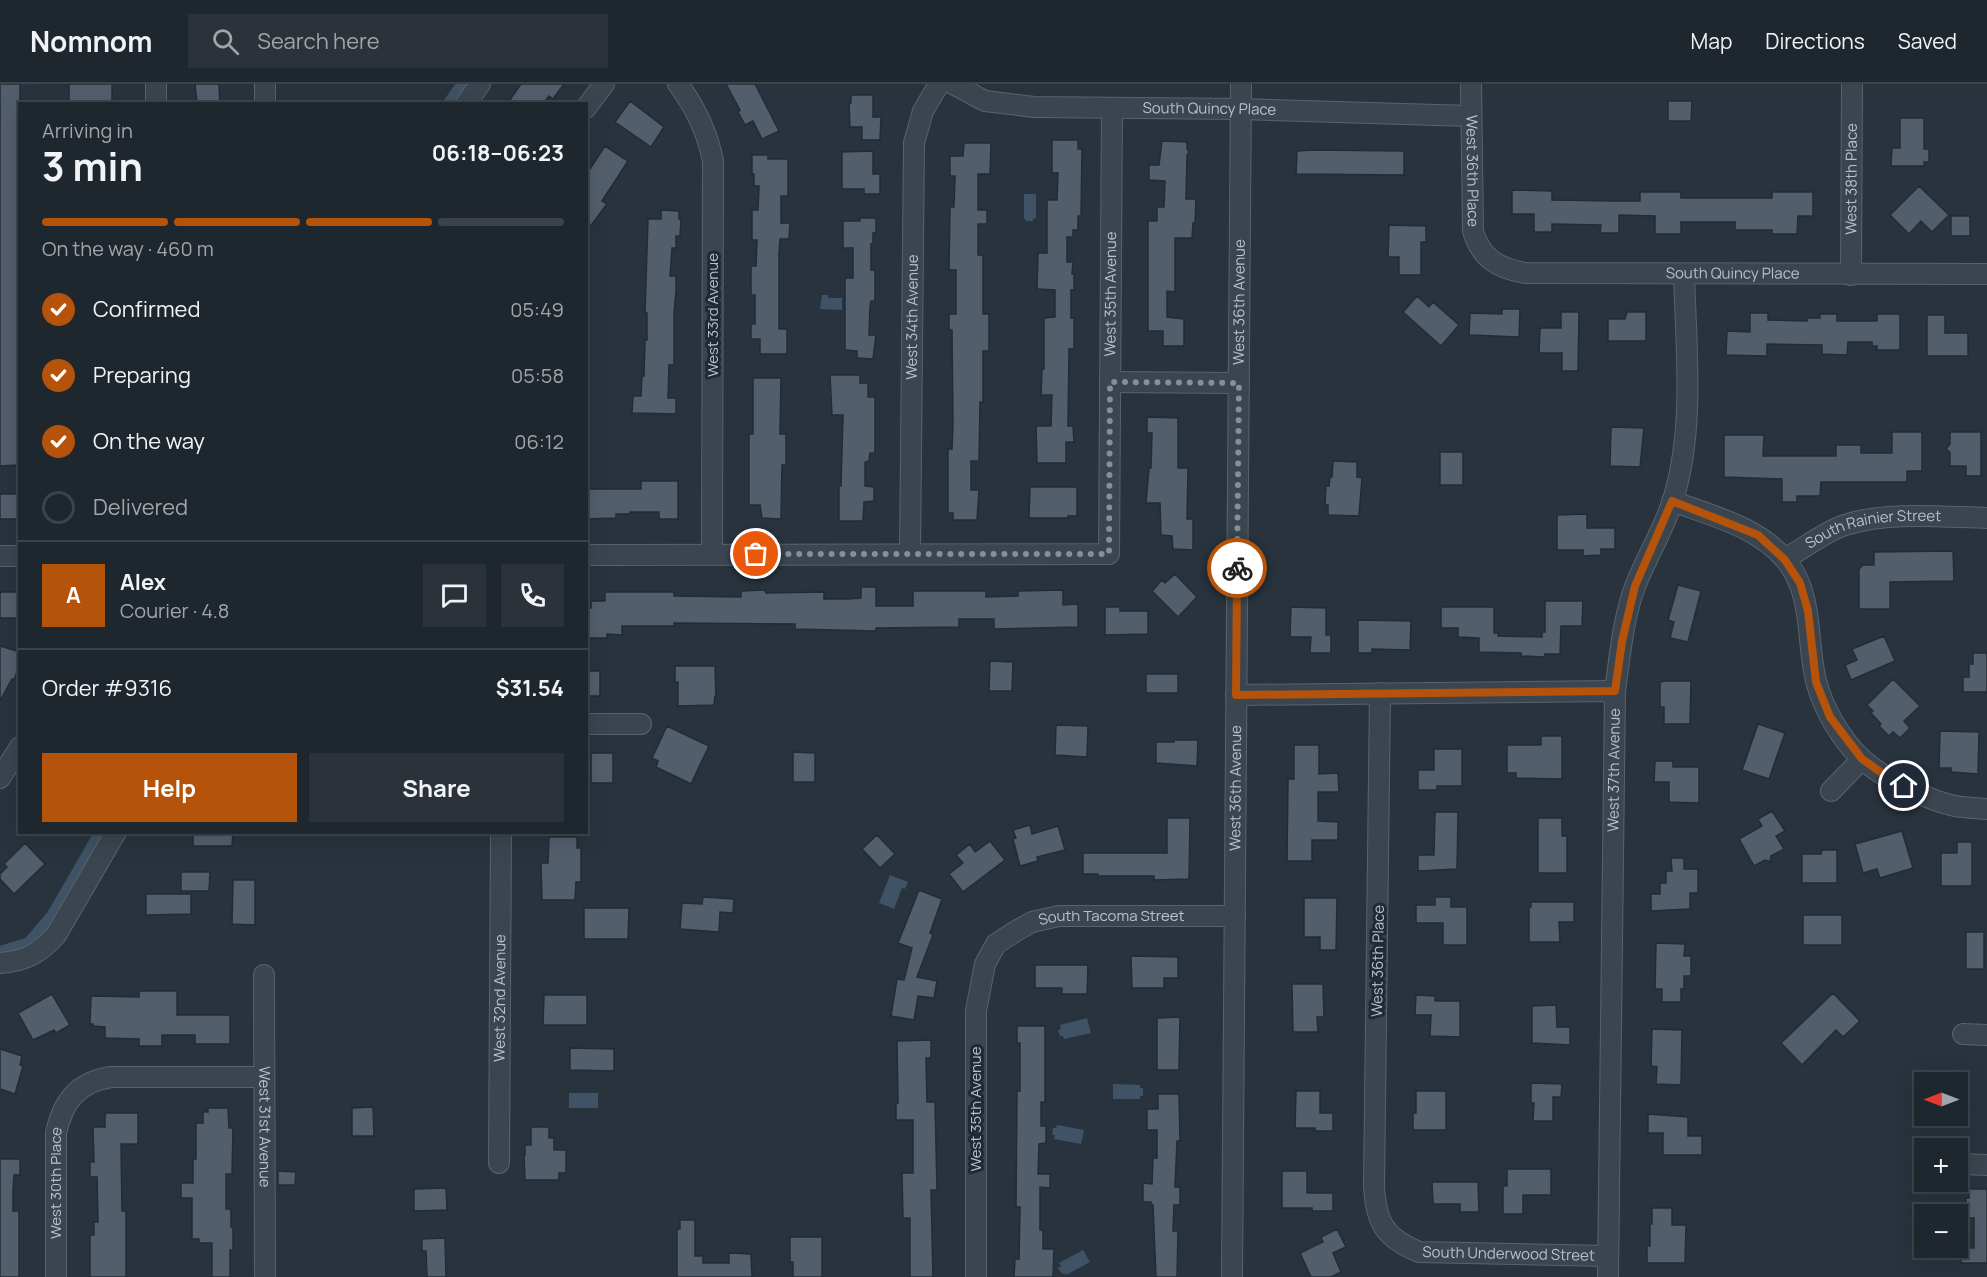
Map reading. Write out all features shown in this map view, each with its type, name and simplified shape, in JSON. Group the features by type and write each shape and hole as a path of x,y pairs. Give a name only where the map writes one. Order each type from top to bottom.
{"street":[{"path":"156,84 156,102"},
{"path":"265,84 265,102"},
{"path":"467,102 480,84"},
{"path":"588,105 604,84"},
{"name":"West 33rd Avenue","path":"678,84 700,117 709,141 713,161 712,554"},
{"name":"West 34th Avenue","path":"910,554 914,143 923,111 939,84"},
{"name":"South Quincy Place","path":"953,84 985,101 1009,105 1471,116"},
{"name":"West 36th Avenue","path":"1232,1277 1241,84"},
{"name":"West 36th Place","path":"1471,84 1471,217 1477,245 1484,255"},
{"name":"West 38th Place","path":"1851,275 1852,84"},
{"name":"West 35th Avenue","path":"910,554 1109,554 1112,108"},
{"name":"South Quincy Place","path":"1484,255 1497,265 1525,273 1987,274"},
{"name":"West 37th Avenue","path":"1608,1277 1615,691 1622,641 1635,586 1672,501 1682,457 1687,410 1684,274"},
{"path":"1110,382 1239,383"},
{"path":"1672,501 1758,535 1785,560 1800,583 1808,611 1816,682 1830,717 1862,759 1889,778 1920,793 1953,806 1987,809"},
{"name":"South Rainier Street","path":"1785,560 1843,525 1869,519 1987,518"},
{"path":"588,555 910,554"},
{"path":"0,555 18,556"},
{"path":"1236,695 1615,691"},
{"name":"West 36th Place","path":"1380,693 1374,1186 1375,1205 1384,1227"},
{"path":"588,724 641,724"},
{"path":"0,778 18,750"},
{"path":"1832,791 1862,759"},
{"path":"0,963 20,960 43,950 56,935 115,834"},
{"name":"West 32nd Avenue","path":"499,1163 501,834"},
{"name":"South Tacoma Street","path":"996,944 1032,922 1059,916 1235,916"},
{"name":"West 35th Avenue","path":"976,1277 976,1011 985,964 996,944"},
{"name":"West 31st Avenue","path":"264,975 265,1277"},
{"path":"1964,1034 1987,1035"},
{"name":"West 30th Place","path":"56,1277 56,1133 66,1104 74,1094 85,1084 111,1077 264,1077"},
{"path":"1968,1164 1987,1165"},
{"name":"South Underwood Street","path":"1384,1227 1398,1244 1419,1252 1608,1256"}],"water":[{"path":"1024,194 1036,194 1036,218 1033,221 1026,221 1024,218"},
{"path":"822,295 828,295 828,298 842,298 842,310 820,309"},
{"path":"890,875 908,882 905,889 902,888 894,909 879,903"},
{"path":"1087,1018 1091,1033 1064,1039 1060,1036 1058,1030 1061,1029 1060,1025"},
{"path":"1113,1084 1140,1085 1140,1088 1143,1088 1143,1096 1140,1096 1140,1099 1113,1099"},
{"path":"569,1093 598,1093 598,1108 569,1108"},
{"path":"1057,1125 1084,1130 1081,1144 1054,1139 1053,1128"},
{"path":"1083,1250 1090,1262 1066,1275 1062,1274 1058,1268 1061,1266 1059,1263"}],"building":[{"path":"0,84 20,84 20,102 18,102 18,465 0,466"},
{"path":"69,84 112,84 112,101 69,101"},
{"path":"195,84 219,84 220,102 197,102"},
{"path":"521,84 564,84 553,99 549,96 544,102 508,102"},
{"path":"726,84 755,84 779,131 762,139 753,121 745,125"},
{"path":"851,95 873,95 873,117 881,117 880,140 862,140 862,127 850,127"},
{"path":"630,101 664,127 651,147 615,122"},
{"path":"1668,101 1692,101 1691,121 1668,121"},
{"path":"1900,118 1924,118 1924,149 1929,149 1929,162 1924,162 1924,166 1891,166 1892,148 1900,148"},
{"path":"1052,140 1078,140 1078,149 1082,149 1081,216 1078,216 1078,230 1073,230 1073,237 1067,237 1067,262 1073,262 1072,274 1074,274 1074,290 1071,290 1071,318 1074,318 1074,349 1069,349 1068,426 1073,426 1074,442 1066,442 1066,463 1037,463 1036,426 1051,426 1052,395 1041,395 1042,369 1044,369 1044,318 1055,317 1055,290 1037,289 1038,253 1047,253 1047,200 1057,200 1058,173 1052,173"},
{"path":"1162,141 1187,142 1189,152 1187,155 1186,199 1196,199 1192,238 1175,238 1175,292 1167,291 1167,317 1184,319 1184,346 1163,346 1163,331 1148,331 1148,221 1157,221 1157,207 1164,207 1165,181 1149,180 1149,165 1159,165"},
{"path":"964,143 991,143 990,174 978,174 978,210 987,210 987,224 978,224 978,255 983,255 983,314 989,314 989,351 983,351 983,402 980,402 979,461 971,461 971,490 979,490 977,520 953,520 953,513 948,513 948,449 952,449 953,425 952,330 949,330 949,314 956,314 956,270 949,270 950,207 954,207 955,176 950,176 950,156 963,156"},
{"path":"605,146 628,161 602,201 607,204 588,229 588,172"},
{"path":"873,151 873,174 880,174 880,194 864,194 864,189 842,189 842,152"},
{"path":"1297,151 1404,151 1404,175 1296,174"},
{"path":"752,155 768,155 768,159 788,159 788,196 781,196 781,223 790,223 789,239 780,239 779,254 779,329 787,329 787,354 760,354 760,339 751,339 751,324 755,324 755,295 751,295 751,266 756,266 757,240 752,240 752,210 758,210 759,186 754,186"},
{"path":"1919,186 1949,215 1932,232 1921,221 1909,234 1890,215"},
{"path":"1512,190 1552,191 1552,200 1614,201 1640,201 1640,192 1681,192 1681,198 1772,198 1772,192 1813,192 1813,216 1798,216 1797,234 1772,234 1772,230 1735,230 1735,222 1681,222 1681,234 1655,234 1655,216 1619,215 1619,233 1600,233 1601,225 1552,224 1552,232 1534,232 1534,214 1512,214"},
{"path":"661,210 679,211 679,219 681,219 680,236 676,236 676,248 672,248 670,276 676,276 676,291 674,365 669,365 668,398 676,398 676,414 632,413 633,396 641,396 645,340 647,340 647,313 645,313 648,219 661,219"},
{"path":"1951,216 1970,216 1970,236 1951,236"},
{"path":"860,218 876,218 876,233 873,233 871,244 871,270 875,270 875,301 871,301 869,335 876,335 873,359 857,358 857,351 845,350 845,278 853,278 853,248 843,248 843,221 860,221"},
{"path":"1389,225 1426,226 1426,242 1421,242 1421,275 1399,275 1399,257 1388,257"},
{"path":"1417,296 1429,307 1433,302 1459,325 1441,346 1403,312"},
{"path":"1502,309 1520,309 1519,337 1469,335 1470,313 1502,314"},
{"path":"1561,312 1579,312 1578,371 1562,371 1562,353 1539,353 1540,328 1561,328"},
{"path":"1627,312 1646,312 1646,341 1608,341 1608,319 1625,319"},
{"path":"1750,313 1768,313 1768,320 1807,321 1807,318 1820,318 1820,314 1837,314 1837,321 1877,321 1877,314 1900,314 1900,350 1877,350 1877,346 1872,346 1872,342 1848,342 1847,355 1822,354 1822,345 1767,344 1767,356 1726,355 1727,331 1750,332"},
{"path":"1927,315 1945,315 1945,333 1968,333 1968,356 1927,356"},
{"path":"830,375 860,375 860,383 868,383 868,397 875,397 875,453 870,453 869,461 865,462 865,486 874,487 874,501 864,502 863,521 839,521 843,415 832,415"},
{"path":"753,378 781,378 780,434 786,434 786,465 782,465 781,519 762,518 760,505 749,505 749,434 753,434"},
{"path":"1147,417 1178,418 1178,468 1188,468 1187,519 1193,519 1193,550 1173,549 1172,536 1161,535 1160,503 1146,503 1149,468 1151,468 1152,433 1147,433"},
{"path":"1611,427 1644,428 1640,467 1610,466"},
{"path":"1892,432 1922,432 1922,471 1907,471 1907,482 1821,482 1820,496 1797,496 1797,502 1782,502 1782,479 1724,477 1724,435 1764,435 1763,456 1836,456 1836,445 1861,445 1861,453 1892,453"},
{"path":"1950,432 1981,432 1981,476 1966,476 1966,466 1950,466 1950,452 1946,449 1950,444"},
{"path":"1440,452 1463,452 1463,485 1440,485"},
{"path":"1333,461 1357,462 1357,477 1362,478 1359,516 1328,515 1328,505 1325,505 1326,486 1329,486 1330,477 1332,477"},
{"path":"641,481 678,481 678,519 659,519 659,512 630,512 630,514 616,514 616,518 588,519 588,489 641,489"},
{"path":"1030,487 1077,487 1077,516 1029,518"},
{"path":"0,494 18,494 18,519 0,519"},
{"path":"1587,514 1587,528 1615,528 1615,549 1601,549 1601,555 1583,556 1583,550 1557,550 1557,515"},
{"path":"1953,551 1954,581 1890,582 1890,609 1859,609 1859,569 1863,565 1874,565 1874,552"},
{"path":"1175,574 1197,597 1178,617 1152,591 1162,580 1165,583"},
{"path":"1678,585 1701,591 1688,642 1670,638 1674,622 1668,620"},
{"path":"861,587 876,587 876,606 913,606 913,591 986,591 986,597 1018,596 1018,591 1063,590 1063,605 1078,604 1078,627 994,629 994,619 959,619 959,627 876,628 876,631 795,629 795,624 674,623 674,626 622,626 622,635 607,634 607,638 588,638 588,608 591,608 591,601 605,601 605,592 674,592 674,596 741,597 741,591 765,590 766,593 824,592 824,599 861,598"},
{"path":"18,592 18,618 0,618 0,593"},
{"path":"1545,601 1583,601 1582,626 1561,626 1560,654 1545,654 1545,657 1521,656 1521,653 1479,652 1479,638 1458,637 1458,628 1441,628 1441,607 1494,607 1494,633 1498,633 1498,636 1542,637 1542,632 1545,632"},
{"path":"1105,607 1120,607 1120,611 1148,611 1148,634 1105,635"},
{"path":"1291,607 1326,608 1326,635 1331,635 1331,653 1310,653 1311,637 1290,637"},
{"path":"1358,620 1411,621 1410,650 1372,649 1372,653 1358,653"},
{"path":"1884,636 1895,661 1851,680 1845,665 1857,660 1852,649"},
{"path":"0,646 18,651 18,669 14,680 12,679 0,701"},
{"path":"1973,653 1987,653 1987,692 1963,692 1963,677 1969,677 1969,664 1973,664"},
{"path":"990,661 1013,662 1012,691 989,691"},
{"path":"675,666 715,666 714,705 678,706"},
{"path":"588,671 600,671 600,696 588,696"},
{"path":"1146,674 1178,674 1178,693 1146,693"},
{"path":"1893,679 1920,706 1904,721 1910,728 1900,738 1893,732 1889,736 1879,726 1881,724 1867,705"},
{"path":"1691,681 1690,724 1664,724 1664,707 1660,707 1660,682"},
{"path":"1758,724 1785,733 1769,779 1742,770"},
{"path":"1056,725 1088,726 1087,757 1055,755"},
{"path":"667,726 709,746 691,784 656,767 658,761 652,758"},
{"path":"1940,731 1979,732 1978,774 1951,772 1951,768 1939,768"},
{"path":"1541,736 1562,736 1562,779 1516,778 1516,773 1507,773 1507,745 1541,745"},
{"path":"1174,740 1198,740 1197,766 1156,763 1156,742 1174,742"},
{"path":"1294,745 1319,745 1319,774 1338,773 1339,792 1318,792 1318,821 1338,822 1338,840 1312,840 1312,861 1287,861 1288,779 1294,779"},
{"path":"1434,749 1462,749 1462,786 1437,786 1437,790 1418,790 1418,770 1434,770"},
{"path":"793,752 815,753 815,782 793,782"},
{"path":"591,753 613,753 613,783 591,783"},
{"path":"1655,761 1673,761 1673,767 1699,767 1699,803 1669,802 1669,782 1654,782"},
{"path":"1772,811 1785,831 1776,836 1784,849 1771,856 1770,862 1765,860 1754,866 1739,839 1762,826 1758,819"},
{"path":"1435,812 1458,812 1457,869 1418,871 1418,855 1434,855"},
{"path":"1167,818 1190,818 1189,879 1154,880 1154,876 1083,874 1083,853 1167,853"},
{"path":"1538,818 1562,818 1562,836 1567,836 1567,873 1538,873"},
{"path":"1030,825 1032,834 1058,826 1065,850 1037,857 1038,861 1020,866 1013,830"},
{"path":"1902,831 1913,868 1880,878 1877,869 1863,873 1855,844"},
{"path":"193,834 233,834 232,846 193,846"},
{"path":"877,835 895,854 880,868 862,849"},
{"path":"549,837 577,837 577,848 581,848 581,882 576,882 575,900 542,900 541,863 548,863"},
{"path":"990,841 1005,860 963,892 949,874 963,863 956,855 970,844 975,852"},
{"path":"1957,842 1972,842 1972,886 1941,886 1941,853 1957,853"},
{"path":"25,843 45,864 14,894 0,879 0,874 7,867 4,864"},
{"path":"1822,850 1837,850 1837,883 1802,883 1802,854 1821,854"},
{"path":"1671,858 1684,858 1684,869 1698,869 1698,893 1690,893 1690,909 1651,911 1651,894 1660,894 1660,883 1666,883 1666,871 1672,871"},
{"path":"181,872 210,872 209,891 181,891"},
{"path":"233,880 255,880 255,925 232,924"},
{"path":"919,890 942,899 930,933 933,935 917,977 937,981 934,998 918,996 914,1020 891,1016 897,979 904,980 912,948 898,943"},
{"path":"146,894 191,894 191,914 146,915"},
{"path":"703,897 734,899 733,913 720,912 719,932 680,929 682,903 702,904"},
{"path":"1435,897 1451,897 1451,907 1467,907 1467,945 1443,945 1443,923 1416,923 1416,905 1435,905"},
{"path":"1304,898 1337,898 1336,950 1320,950 1320,937 1304,937"},
{"path":"1531,902 1574,902 1574,922 1559,922 1560,942 1529,942"},
{"path":"584,908 629,908 628,939 584,939"},
{"path":"1803,915 1842,915 1842,945 1803,945"},
{"path":"1966,932 1984,932 1984,969 1966,969"},
{"path":"1656,943 1685,944 1684,956 1691,956 1691,976 1684,976 1681,1002 1662,1002 1662,989 1655,989"},
{"path":"1131,956 1178,957 1178,978 1164,978 1164,988 1132,988"},
{"path":"1035,965 1088,965 1087,994 1062,994 1062,988 1035,988"},
{"path":"1292,984 1323,984 1324,1017 1317,1017 1318,1032 1293,1032"},
{"path":"139,991 177,991 177,1015 230,1015 230,1044 195,1044 195,1035 162,1035 162,1046 139,1046 139,1039 105,1038 105,1027 90,1024 91,996 139,997"},
{"path":"1833,993 1860,1021 1843,1037 1836,1030 1802,1065 1781,1043"},
{"path":"52,994 70,1025 56,1033 54,1030 33,1040 18,1013"},
{"path":"544,995 587,995 587,1025 543,1025"},
{"path":"1416,995 1435,996 1435,1001 1460,1001 1460,1037 1430,1036 1431,1015 1415,1015"},
{"path":"1556,1005 1557,1027 1570,1027 1570,1045 1532,1043 1532,1006"},
{"path":"1180,1017 1179,1070 1157,1070 1157,1018"},
{"path":"1017,1026 1045,1026 1045,1102 1041,1102 1041,1126 1046,1126 1046,1143 1039,1144 1038,1174 1050,1174 1050,1188 1040,1187 1040,1230 1043,1230 1043,1249 1054,1249 1053,1277 1014,1277 1015,1259 1019,1259 1020,1207 1016,1207 1017,1091 1020,1091 1020,1043 1017,1043"},
{"path":"1652,1029 1682,1030 1681,1085 1656,1084 1657,1067 1651,1066"},
{"path":"931,1040 931,1058 926,1058 927,1102 935,1102 937,1190 931,1190 933,1277 910,1277 910,1218 903,1218 902,1173 913,1173 913,1120 896,1120 897,1041"},
{"path":"570,1048 614,1049 614,1071 570,1070"},
{"path":"0,1049 22,1056 20,1065 23,1066 15,1094 0,1089"},
{"path":"1531,1083 1562,1084 1561,1097 1553,1097 1553,1121 1533,1121 1534,1103 1531,1103"},
{"path":"1296,1091 1320,1091 1320,1113 1333,1113 1333,1131 1295,1128"},
{"path":"1416,1091 1446,1091 1446,1130 1413,1130"},
{"path":"1158,1094 1179,1094 1180,1141 1177,1141 1175,1187 1180,1187 1180,1205 1174,1205 1173,1231 1178,1231 1177,1277 1156,1277 1153,1205 1151,1202 1143,1202 1143,1183 1152,1184 1153,1158 1157,1158 1157,1130 1147,1130 1147,1109 1158,1109"},
{"path":"373,1107 374,1136 352,1136 352,1108"},
{"path":"208,1108 228,1108 229,1128 233,1128 232,1174 226,1174 226,1209 231,1209 231,1227 233,1227 230,1277 212,1277 212,1243 199,1243 199,1239 192,1239 192,1198 181,1198 181,1183 193,1183 196,1123 203,1123 203,1112 208,1112"},
{"path":"106,1113 138,1113 138,1144 121,1144 122,1211 126,1211 126,1277 90,1277 90,1235 94,1235 94,1222 98,1222 97,1177 90,1177 90,1162 94,1162 93,1127 105,1127"},
{"path":"1648,1114 1688,1117 1688,1136 1702,1136 1702,1155 1663,1155 1663,1133 1648,1133"},
{"path":"531,1127 549,1127 549,1138 554,1138 554,1150 566,1150 566,1173 559,1173 559,1180 525,1180 525,1145 531,1145"},
{"path":"0,1159 20,1159 20,1175 14,1175 13,1191 13,1211 19,1211 19,1277 0,1277"},
{"path":"1507,1169 1551,1169 1551,1195 1523,1195 1523,1214 1503,1214 1503,1186 1507,1186"},
{"path":"278,1171 296,1172 295,1185 278,1185"},
{"path":"1282,1171 1307,1171 1307,1193 1333,1193 1333,1211 1282,1208"},
{"path":"1432,1182 1478,1182 1479,1212 1460,1212 1460,1204 1433,1204"},
{"path":"446,1188 447,1210 414,1211 414,1189"},
{"path":"1969,1189 1987,1189 1987,1263 1961,1263 1961,1258 1968,1258 1968,1248 1974,1248 1974,1218 1968,1218 1968,1204 1966,1204 1966,1198 1969,1198"},
{"path":"1652,1208 1672,1208 1672,1225 1686,1225 1685,1263 1647,1263"},
{"path":"680,1220 695,1220 695,1256 703,1256 703,1263 729,1263 729,1253 751,1254 752,1277 677,1277 677,1229 680,1229"},
{"path":"1337,1229 1346,1247 1333,1253 1341,1272 1331,1277 1311,1277 1300,1253 1323,1242 1321,1237"},
{"path":"790,1237 822,1237 822,1277 793,1277 793,1262 790,1262"},
{"path":"445,1238 446,1277 427,1277 426,1251 422,1251 422,1239"}],"waterway":[{"path":"452,102 465,84"},
{"path":"0,954 30,945 54,917 102,834"}],"way so far":[{"path":"756,554 1109,554 1110,382 1239,383 1237,568"}],"route":[{"path":"1237,568 1236,695 1615,691 1622,641 1635,586 1672,501 1758,535 1785,560 1800,583 1808,611 1816,682 1830,717 1862,759 1904,786"}]}
